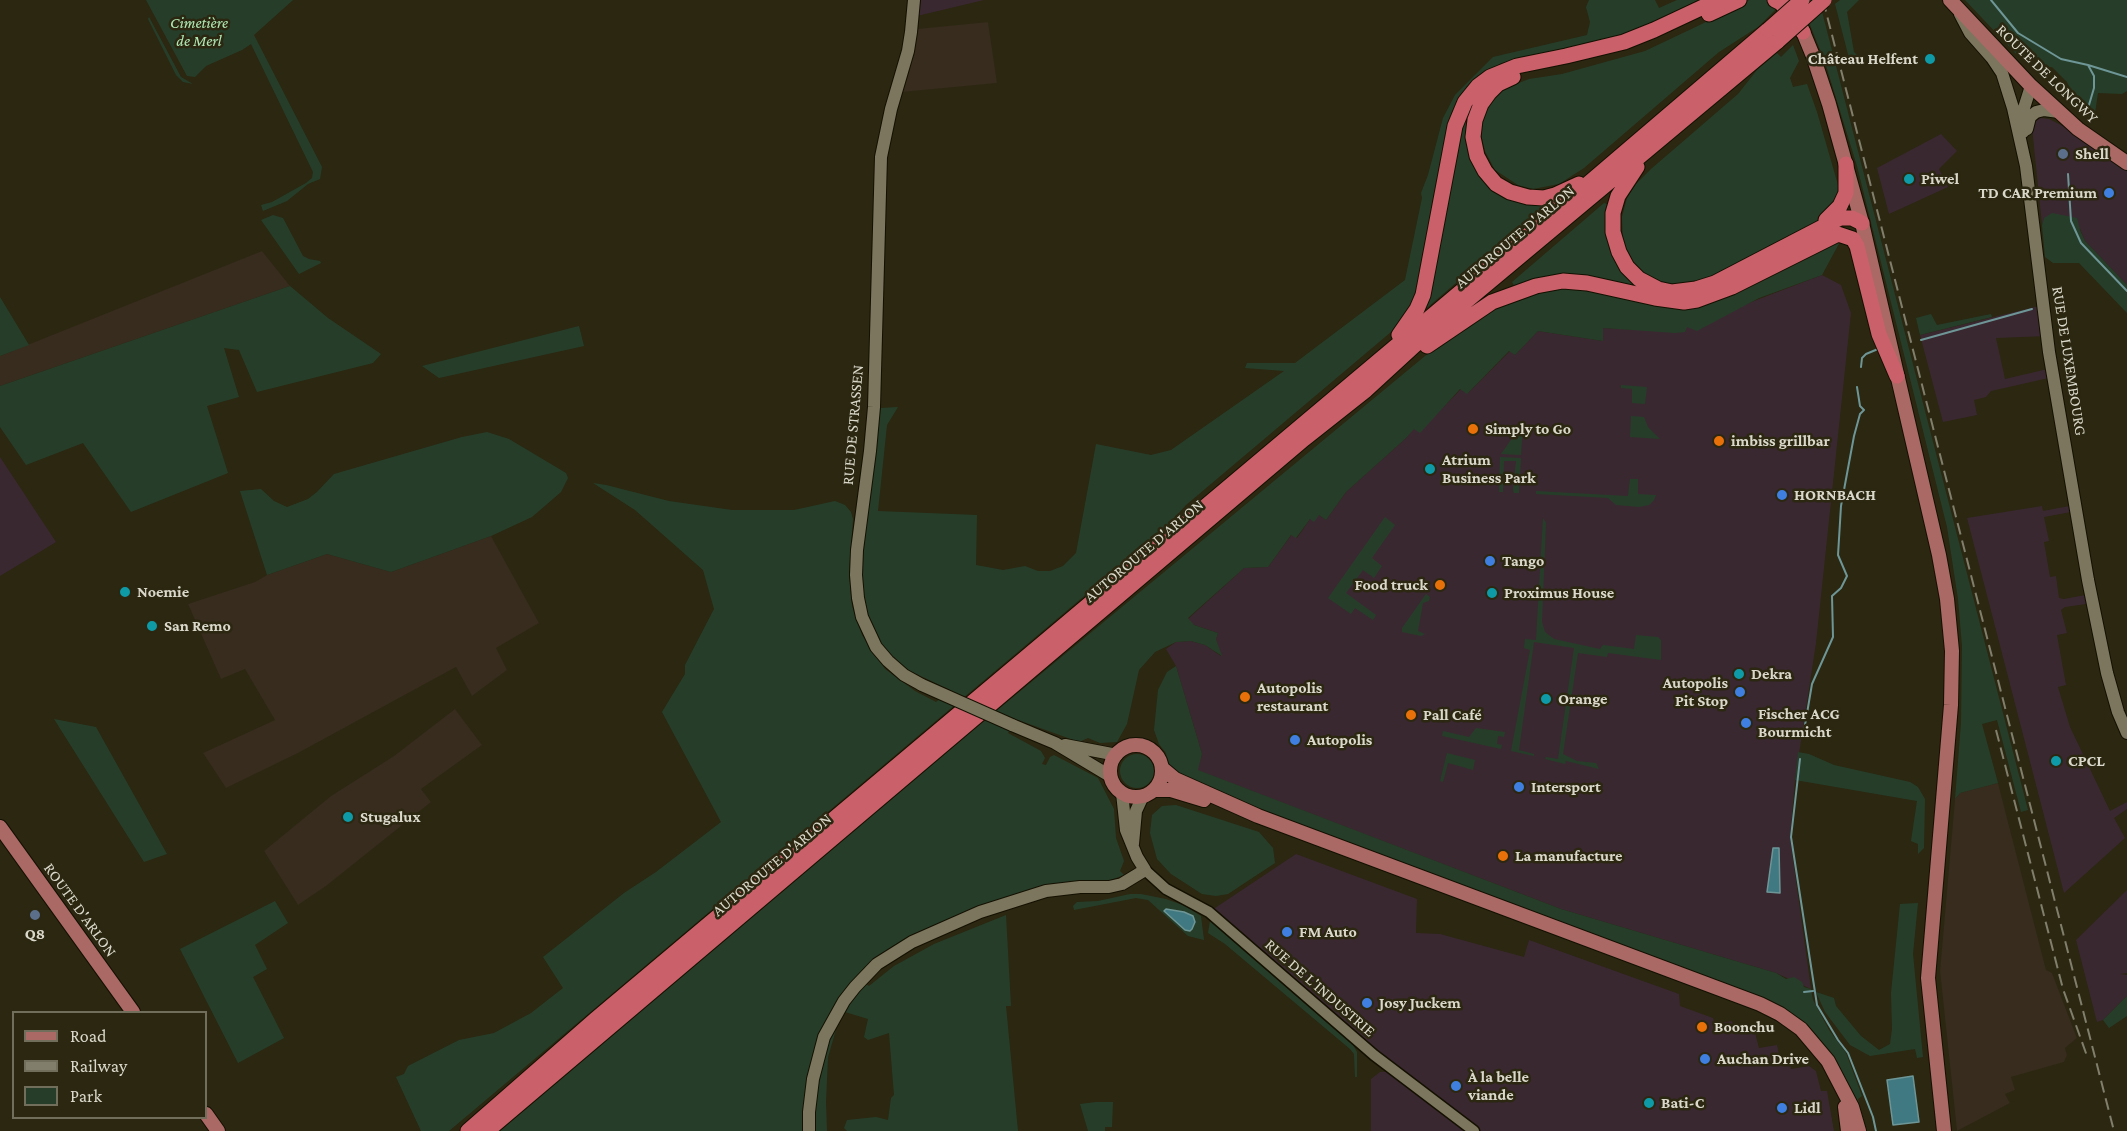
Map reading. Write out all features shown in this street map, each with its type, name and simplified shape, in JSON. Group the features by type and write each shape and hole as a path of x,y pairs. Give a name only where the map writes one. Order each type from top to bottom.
{"highway":[{"path":"1599,49 1708,0"},
{"path":"1386,354 1410,321 1423,295 1449,147 1465,102 1478,86 1502,71 1517,66 1599,49 1654,30 1718,0"},
{"path":"1593,179 1544,198 1510,192 1496,184 1485,171 1477,156 1473,137 1475,120 1481,104 1498,84 1515,76 1623,51 1655,39 1739,0"},
{"path":"1775,0 1781,3 1803,32"},
{"name":"AUTOROUTE D'ARLON","path":"487,1131 1658,141 1773,35 1802,0"},
{"name":"AUTOROUTE D'ARLON","path":"468,1131 605,1011 1593,179 1773,35 1824,0"},
{"path":"1658,141 1626,181 1618,196 1613,232 1619,252 1627,267 1639,279 1658,289 1672,292 1696,289 1715,283 1840,218 1852,218 1862,223"},
{"path":"1754,263 1766,253 1828,218 1840,206 1846,193 1846,164"},
{"path":"1710,297 1730,283 1827,233 1862,223"},
{"path":"1366,390 1477,310 1536,285 1563,281 1684,302 1710,297 1838,234 1853,239 1857,246 1879,334 1897,376"}],"main road":[{"name":"RUE DE STRASSEN","path":"914,0 908,51 886,128 881,157 874,408 857,550 856,575 862,618 876,647 904,675 1055,743 1110,776"},
{"path":"1790,0 1829,104 1862,223 1940,555 1947,599 1952,651 1951,705 1928,978 1943,1130"},
{"name":"ROUTE DE LONGWY","path":"1953,3 2029,85 2087,136 2127,163"},
{"name":"RUE DE LUXEMBOURG","path":"1953,3 1970,33 2002,73 2013,108 2026,166 2049,352 2086,568 2107,673 2118,712 2127,733"},
{"path":"2013,108 2018,95 2029,85"},
{"path":"2026,166 2022,126 2029,85"},
{"path":"2026,166 2030,117 2036,111 2059,112"},
{"name":"RUE DE STRASSEN","path":"1055,743 1117,755"},
{"path":"1258,816 1171,790 1136,797 1122,793 1116,788 1110,776 1113,761 1128,747 1147,748 1158,756 1163,769 1175,779 1258,816 1760,1004 1788,1019 1807,1035 1828,1061 1842,1084 1859,1131"},
{"path":"1133,846 1136,811 1159,784 1163,769"},
{"path":"810,1131 809,1112 813,1079 824,1037 844,1001 867,974 884,959 946,925 1006,903 1054,890 1109,887 1122,884 1145,870 1126,830 1122,793"},
{"name":"ROUTE D'ARLON","path":"0,827 132,1011"},
{"path":"1842,1084 1848,1131"},
{"path":"207,1115 218,1131"}],"street":[{"name":"RUE DE L'INDUSTRIE","path":"1145,870 1166,889 1209,912 1374,1055 1474,1131"}],"shaded area":[{"path":"918,0 984,0 917,16"},
{"path":"988,22 997,83 902,92 909,72 917,29"},
{"path":"2041,118 2049,119 2096,143 2127,163 2127,285 2085,241 2080,229 2044,218 2042,225 2032,127 2033,122"},
{"name":"Piwel","path":"1941,134 1957,151 1939,169 1948,187 1889,214 1877,168"},
{"path":"262,251 290,286 0,386 0,356"},
{"path":"1822,275 1841,285 1851,313 1816,643 1795,780 1790,838 1811,989 1776,973 1561,909 1197,770 1202,754 1176,666 1166,649 1176,642 1191,641 1205,645 1221,656 1216,639 1218,633 1194,625 1188,619 1244,568 1268,567 1292,534 1297,538 1310,519 1319,515 1326,520 1346,492 1414,428 1419,432 1461,389 1468,393 1510,351 1515,355 1538,331 1603,341 1602,328 1685,332 1686,327"},
{"path":"2043,305 2047,336 1996,338 2005,379 2052,368 2053,377 1991,391 1986,397 1974,400 1977,415 1943,422 1920,335"},
{"path":"0,457 56,542 0,576"},
{"path":"2075,505 2076,511 2044,517 2049,541 2044,542 2050,577 2056,576 2059,598 2091,594 2093,603 2065,607 2061,610 2067,633 2057,635 2066,685 2058,687 2070,727 2110,811 2127,802 2127,809 2114,818 2125,838 2064,893 1967,518 2042,506 2043,511"},
{"path":"491,536 539,623 496,648 507,670 472,696 456,667 298,753 226,788 203,753 275,720 245,669 221,679 188,604 255,582 267,575 327,554 391,572"},
{"path":"455,709 482,745 421,789 431,802 326,886 298,905 264,851 331,796 394,756"},
{"path":"1998,783 2046,970 2052,973 2077,1038 2065,1048 2067,1055 2064,1062 2011,1077 2015,1090 2005,1094 2010,1103 1957,1131 1940,971 1955,799 1960,793"},
{"path":"1296,854 1417,899 1416,933 1440,934 1524,957 1529,940 1679,994 1680,1006 1713,1018 1715,1024 1732,1021 1736,1032 1754,1029 1759,1048 1777,1045 1781,1064 1790,1063 1791,1069 1809,1066 1816,1071 1821,1091 1827,1091 1834,1131 1371,1131 1371,1079 1380,1072 1395,1071 1209,912"},
{"path":"2127,890 2127,973 2120,974 2127,975 2127,996 2103,1020 2097,1022 2076,940"}],"green space":[{"name":"Cimetière de Merl","path":"146,0 293,0 254,35 322,167 320,179 308,184 287,201 263,211 261,205 272,202 306,183 312,178 313,172 251,44 206,66 195,77 187,76"},
{"path":"1589,0 1655,0 1659,8 1677,0 1698,0 1642,28 1587,45 1501,63 1471,86 1467,86 1449,125 1421,280 1404,321 1186,505 1166,527 449,1131 421,1131 396,1077 404,1074 408,1066 459,1040 494,1033 531,1013 563,988 543,957 624,893 656,872 721,822 662,712 685,674 685,665 714,609 703,570 635,510 593,483 669,501 732,510 794,510 835,501 845,505 853,519 849,574 852,606 862,635 885,669 915,691 936,702 950,690 904,668 883,647 866,615 860,572 881,408 898,407 887,425 878,511 977,515 976,565 1003,570 1025,566 1038,571 1050,571 1063,566 1076,553 1096,444 1151,455 1171,450 1284,371 1245,368 1247,363 1295,363 1405,280 1422,198 1421,193 1443,118 1455,95 1493,57 1587,35 1590,22 1586,7"},
{"path":"1750,0 1768,0 1777,8 1758,27 1719,52 1584,168 1559,184 1533,189 1518,185 1495,170 1485,151 1481,134 1484,111 1501,90 1529,79 1562,74 1645,51"},
{"path":"1800,0 1819,0 2028,810 2021,812 1997,720 1982,724 1998,783 1960,793 1955,799 1961,723 1962,646 1958,599 1947,527 1857,166 1825,62"},
{"path":"1840,0 1859,0 1847,12 1854,52 1858,56 1855,62 1850,62 1835,4"},
{"path":"1965,0 2127,0 2127,91 2122,94 2098,93 2095,113 2090,119 2077,103 2067,82 2052,67 2046,67 2039,60 2018,56"},
{"path":"149,17 181,77 193,84 183,82 176,75"},
{"path":"1793,45 1799,61 1790,78 1793,87 1807,84 1840,192 1837,203 1813,224 1709,279 1686,285 1666,285 1647,276 1633,265 1623,244 1622,217 1627,198 1636,184 1651,169 1738,94 1757,70 1777,53 1781,57"},
{"path":"1470,113 1467,140 1471,161 1480,175 1503,198 1526,203 1545,203 1542,209 1422,312 1462,126"},
{"path":"1604,203 1610,205 1608,215 1639,284 1637,289 1515,287 1512,282"},
{"path":"2052,213 2077,218 2085,241 2127,285 2127,313 2079,263 2053,263 2045,257 2042,225 2044,218"},
{"path":"273,215 283,218 303,256 321,263 299,274 261,220"},
{"path":"1842,238 1822,275 1759,298 1697,331 1687,327 1685,332 1675,333 1603,328 1603,341 1538,331 1515,355 1509,351 1467,394 1460,389 1420,433 1414,429 1346,492 1326,520 1319,515 1314,522 1310,519 1296,538 1291,535 1268,567 1244,568 1188,618 1194,625 1218,633 1216,639 1222,656 1205,645 1191,641 1176,642 1155,652 1139,670 1127,724 1117,742 1100,743 1088,738 1079,742 1018,720 1008,733 1041,751 1045,758 1042,764 1046,765 1050,757 1054,755 1098,778 1114,809 1116,838 1124,861 1120,871 1124,875 1108,881 1079,883 1021,893 960,914 909,936 881,954 862,970 844,993 820,1034 805,1131 500,1131 983,722 1425,356 1478,317 1492,309 1549,289 1583,289 1691,305 1692,308 1700,307 1728,297"},
{"path":"290,286 328,318 381,354 373,363 257,392 239,350 224,348 239,397 207,406 228,473 131,512 83,443 26,465 0,427 0,386"},
{"path":"0,297 29,345 0,356"},
{"path":"1931,314 1937,325 1991,314 1992,317 1920,335 1916,318"},
{"path":"579,326 584,346 439,378 422,366"},
{"path":"1621,385 1647,387 1645,404 1632,403 1632,389 1621,388"},
{"path":"1631,416 1644,417 1648,427 1660,439 1630,437"},
{"path":"1523,423 1521,455 1501,454"},
{"path":"487,432 509,439 566,473 568,478 561,492 532,517 491,536 391,572 327,554 267,575 240,491 261,489 274,501 287,507 308,499 334,474"},
{"path":"1500,457 1521,458 1519,493 1514,493 1513,490 1516,461 1504,461 1503,492 1499,492"},
{"path":"1630,479 1638,479 1638,494 1656,495 1649,505 1639,507 1616,505 1608,498 1536,494 1536,491 1628,496"},
{"path":"1385,517 1395,525 1372,558 1382,566 1374,578 1363,570 1346,593 1376,615 1373,620 1355,608 1351,614 1328,598"},
{"path":"1543,518 1546,523 1542,622 1545,632 1554,639 1600,649 1603,645 1634,649 1636,635 1658,637 1661,640 1661,660 1608,653 1607,657 1578,653 1563,754 1577,761 1596,763 1599,769 1566,761 1565,764 1545,759 1546,757 1558,759 1574,648 1534,642 1519,750 1534,754 1534,756 1511,751 1530,650 1524,648 1525,639 1536,640"},
{"path":"1426,594 1430,597 1429,601 1423,603 1418,631 1425,634 1421,636 1402,632 1402,628"},
{"path":"1176,666 1202,754 1198,770 1561,909 1776,973 1786,979 1794,977 1802,982 1804,987 1811,989 1813,1000 1829,1030 1846,1053 1862,1096 1858,1099 1867,1131 1862,1131 1851,1093 1834,1059 1797,1020 1207,792 1174,771 1154,730 1158,690 1167,672"},
{"path":"54,719 96,727 167,854 144,862"},
{"path":"1476,728 1505,732 1504,737 1498,736 1497,744 1502,745 1501,749 1442,736 1443,731 1469,737"},
{"path":"1798,752 1809,754 1834,765 1910,782 1918,787 1925,799 1924,848 1918,854 1918,844 1911,841 1917,801 1795,780"},
{"path":"1447,753 1475,760 1473,770 1448,763 1443,782 1440,781"},
{"path":"1137,754 1149,759 1154,771 1149,783 1137,788 1125,783 1120,771 1125,759"},
{"path":"1176,805 1259,832 1273,848 1275,863 1228,894 1216,896 1202,894 1171,874 1157,859 1150,833 1152,815 1162,806"},
{"path":"1130,894 1166,899 1185,906 1201,916 1204,940 1188,936 1148,900 1136,898 1074,910 1073,906 1077,902 1098,901"},
{"path":"275,901 288,923 255,945 267,969 253,977 284,1038 238,1063 180,949"},
{"path":"1918,903 1913,954 1923,1057 1917,1058 1915,1049 1870,1056 1850,1045 1825,1012 1816,992 1834,998 1836,1006 1861,1036 1879,1050 1890,1044 1891,993 1900,904"},
{"path":"1006,915 1011,1006 1006,1006 1018,1131 847,1131 844,1128 847,1120 876,1117 888,1120 891,1098 894,1095 889,1033 868,1040 864,1037 868,1019 845,1012 849,1005 866,984 869,986 894,966 934,944"},
{"path":"1210,921 1353,1045 1357,1052 1357,1077 1355,1077 1354,1054 1350,1049 1225,944 1208,933"},
{"path":"2127,996 2127,1016 2109,1028 2103,1020"},
{"path":"837,1026 828,1057 827,1131 815,1131 815,1093 825,1048"},
{"path":"1113,1102 1112,1127 1105,1127 1105,1131 1088,1131 1080,1104"}],"water":[{"path":"1773,848 1779,848 1780,893 1767,892"},
{"path":"1166,909 1193,916 1195,922 1192,929 1185,930 1164,911"},
{"path":"1913,1076 1919,1122 1893,1125 1887,1080"}],"waterway":[{"path":"1991,0 2018,33 2061,59 2127,77"},
{"path":"2086,115 2094,88 2094,76 2088,65"},
{"path":"2068,174 2071,221 2081,243 2127,291"},
{"path":"1921,340 2032,309"},
{"path":"1861,367 1862,358 1878,349"},
{"path":"1804,731 1812,684 1833,637 1832,596 1841,588 1847,576 1838,555 1841,506 1854,436 1860,414 1864,410 1860,406 1857,387"},
{"path":"1800,759 1791,837 1817,1005 1848,1053 1873,1117 1876,1131"},
{"path":"1804,992 1813,991"}],"railway":[{"path":"1823,0 2114,1131"},
{"path":"1996,730 2063,989 2087,1056"}],"place":[{"name":"Château Helfent","path":"1930,59"},
{"name":"Shell","path":"2063,154"},
{"name":"Piwel","path":"1909,179"},
{"name":"TD CAR Premium","path":"2109,193"},
{"name":"Simply to Go","path":"1473,429"},
{"name":"imbiss grillbar","path":"1719,441"},
{"name":"Atrium Business Park","path":"1430,469"},
{"name":"HORNBACH","path":"1782,495"},
{"name":"Tango","path":"1490,561"},
{"name":"Food truck","path":"1440,585"},
{"name":"Noemie","path":"125,592"},
{"name":"Proximus House","path":"1492,593"},
{"name":"San Remo","path":"152,626"},
{"name":"Dekra","path":"1739,674"},
{"name":"Autopolis Pit Stop","path":"1740,692"},
{"name":"Autopolis restaurant","path":"1245,697"},
{"name":"Orange","path":"1546,699"},
{"name":"Pall Café","path":"1411,715"},
{"name":"Fischer ACG Bourmicht","path":"1746,723"},
{"name":"Autopolis","path":"1295,740"},
{"name":"CPCL","path":"2056,761"},
{"name":"Intersport","path":"1519,787"},
{"name":"Stugalux","path":"348,817"},
{"name":"La manufacture","path":"1503,856"},
{"name":"Q8","path":"35,915"},
{"name":"FM Auto","path":"1287,932"},
{"name":"Josy Juckem","path":"1367,1003"},
{"name":"Boonchu","path":"1702,1027"},
{"name":"Auchan Drive","path":"1705,1059"},
{"name":"À la belle viande","path":"1456,1086"},
{"name":"Bati-C","path":"1649,1103"},
{"name":"Lidl","path":"1782,1108"}]}
